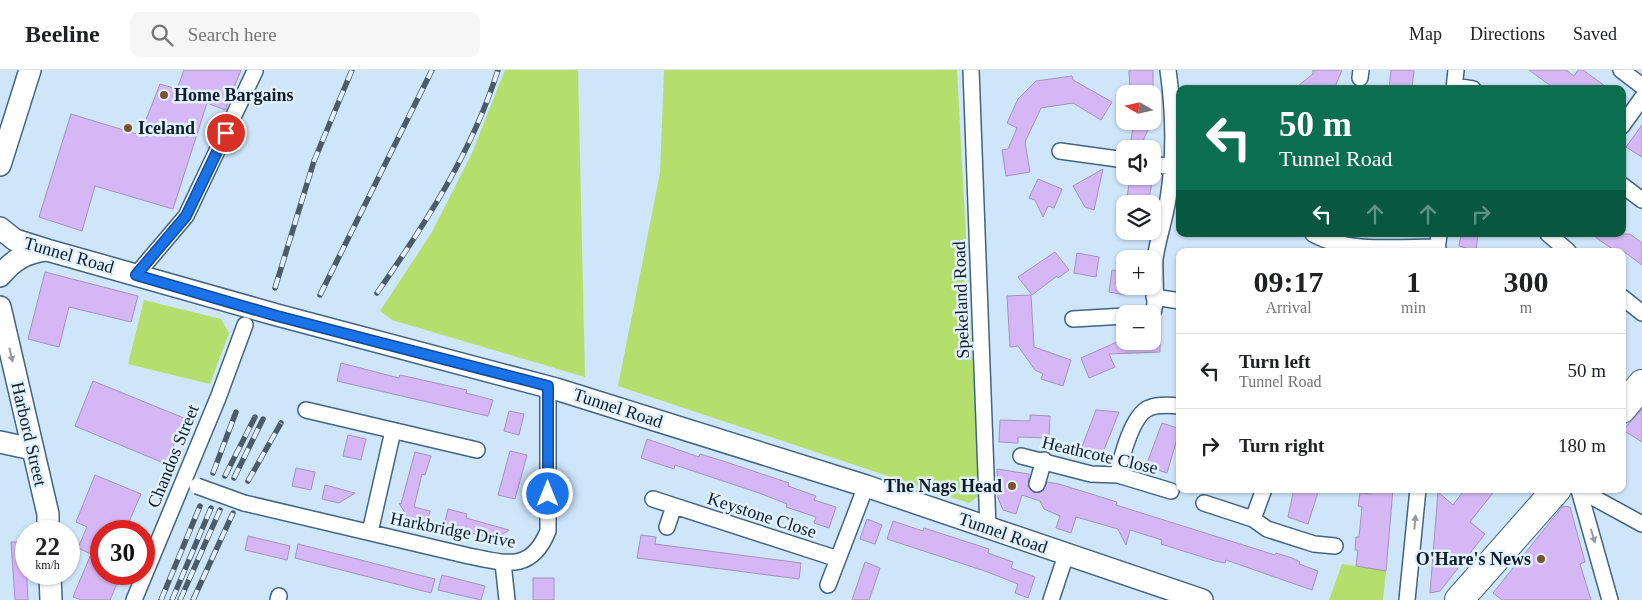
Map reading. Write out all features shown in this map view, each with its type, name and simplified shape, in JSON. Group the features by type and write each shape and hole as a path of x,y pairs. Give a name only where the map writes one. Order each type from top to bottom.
{"highway":[{"path":"1459,600 1568,493"}],"main road":[{"path":"0,165 30,70"},
{"name":"Tunnel Road","path":"0,228 16,240 47,250 277,316 552,387 866,486 1202,600"},
{"path":"0,276 16,259 31,252 47,250"},
{"name":"Harbord Street","path":"0,308 48,520"},
{"path":"0,442 32,449"},
{"path":"50,585 51,600"}],"street":[{"name":"Spekeland Road","path":"971,70 988,528"},
{"path":"1154,305 1155,261 1159,234 1171,209 1173,110 1168,70"},
{"path":"1454,85 1456,70"},
{"path":"1620,70 1642,86"},
{"path":"136,275 186,216 255,71"},
{"path":"1626,120 1642,98"},
{"path":"1060,151 1116,159"},
{"path":"1161,165 1172,167"},
{"path":"1626,189 1642,200"},
{"path":"1319,237 1329,242 1347,240 1438,244"},
{"path":"1552,237 1564,248"},
{"path":"1154,297 1176,300"},
{"path":"1626,300 1642,313"},
{"path":"1073,319 1116,317"},
{"name":"Chandos Street","path":"134,600 245,325"},
{"name":"Harkbridge Drive","path":"183,480 249,504 503,563 520,562 533,555 543,545 548,531 552,387"},
{"path":"1118,475 1121,459 1137,419 1149,408 1166,405 1176,406"},
{"path":"306,410 477,450"},
{"name":"Harkbridge Drive","path":"370,532 393,431"},
{"name":"Heathcote Close","path":"1021,456 1044,460 1090,474 1118,475 1171,491"},
{"path":"1037,484 1044,460"},
{"path":"828,585 866,486"},
{"path":"1253,519 1263,493"},
{"path":"1407,600 1418,493"},
{"path":"1573,493 1610,600"},
{"path":"1580,493 1642,524"},
{"name":"Keystone Close","path":"653,499 838,559"},
{"path":"1204,503 1253,519 1267,529 1314,544 1335,546"},
{"path":"667,527 674,506"},
{"path":"1051,600 1066,555"},
{"path":"503,563 507,600"}],"green space":[{"path":"505,70 578,70 585,377 392,320 380,311 432,232 472,153"},
{"path":"664,70 957,70 980,495 969,503 618,386 660,173"},
{"path":"144,300 221,319 229,333 210,384 128,364"},
{"path":"1342,564 1386,571 1383,600 1329,600"}],"building":[{"path":"184,70 241,70 225,110 207,103 173,209 95,186 82,231 39,217 71,114 140,135 160,84 177,89"},
{"path":"1129,70 1153,70 1153,85 1130,85"},
{"path":"1313,70 1342,70 1336,85 1299,85 1313,74"},
{"path":"1391,70 1414,70 1412,85 1389,85"},
{"path":"1529,70 1566,70 1574,76 1578,70 1583,70 1604,85 1550,85"},
{"path":"1072,76 1073,80 1112,102 1101,120 1073,103 1041,108 1025,142 1030,172 1006,176 1002,150 1008,149 1017,128 1007,123 1018,99 1036,81"},
{"path":"1642,125 1642,157 1626,147"},
{"path":"1133,130 1148,130 1143,140 1131,140"},
{"path":"1103,169 1094,210 1085,207 1073,186"},
{"path":"1038,179 1062,189 1054,208 1048,206 1043,217 1035,200 1029,198"},
{"path":"1129,185 1151,185 1150,195 1127,195"},
{"path":"1626,234 1630,234 1642,243 1642,265 1626,253 1626,248 1611,248 1595,237 1626,237"},
{"path":"1460,237 1478,237 1476,248 1459,246"},
{"path":"1055,252 1069,270 1058,278 1057,276 1032,295 1018,277"},
{"path":"1077,253 1099,257 1096,277 1074,273"},
{"path":"1112,270 1116,271 1116,293 1109,292"},
{"path":"45,272 138,296 131,322 69,307 59,347 28,339"},
{"path":"1031,295 1034,347 1071,360 1063,386 1041,379 1043,374 1035,370 1018,346 1010,347 1007,296"},
{"path":"1116,342 1116,350 1160,350 1160,352 1109,354 1115,367 1089,378 1081,358"},
{"path":"341,363 399,378 400,375 467,390 466,393 493,400 488,416 337,381"},
{"path":"93,381 184,418 166,464 75,426"},
{"path":"1642,409 1642,442 1626,432 1626,427"},
{"path":"1096,410 1119,412 1100,460 1080,452"},
{"path":"509,411 524,414 519,435 504,431"},
{"path":"1030,415 1050,416 1049,438 1018,437 1018,443 999,442 1000,420 1030,421"},
{"path":"1162,423 1176,428 1176,443 1167,473 1146,466"},
{"path":"348,435 366,439 361,460 343,456"},
{"path":"647,439 699,457 700,454 789,483 788,486 816,496 814,500 836,507 829,528 814,523 816,517 786,507 787,504 759,493 675,465 674,469 641,458"},
{"path":"510,451 527,455 515,499 498,495"},
{"path":"415,452 431,456 425,475 422,474 414,507 430,511 427,523 410,519 410,521 399,503 401,504"},
{"path":"296,468 315,472 311,490 292,486"},
{"path":"997,469 1029,474 1028,487 1034,493 1043,491 1047,482 1059,484 1117,502 1116,505 1275,555 1276,553 1292,558 1300,562 1299,564 1318,571 1312,590 1226,560 1225,563 1215,561 1161,544 1162,540 1130,530 1126,545 1118,529 1076,517 1071,533 1056,528 1060,516 1044,509 1040,501 1022,495 1016,514 1003,510 998,498"},
{"path":"95,475 141,494 130,520 90,520 90,554 80,549 80,543 87,527 80,524 80,520 77,520"},
{"path":"325,485 355,493 339,503 322,499"},
{"path":"1293,493 1318,493 1308,524 1288,517"},
{"path":"1360,493 1393,493 1386,571 1356,566 1358,550 1355,550 1356,537 1359,537 1362,507 1358,506"},
{"path":"1438,493 1453,505 1462,493 1493,493 1470,522 1485,534 1440,591 1430,593"},
{"path":"1563,506 1570,507 1585,562 1580,564 1591,600 1502,600 1493,593"},
{"path":"448,509 467,514 466,518 509,530 495,539 444,526"},
{"path":"867,519 882,525 875,544 860,539"},
{"path":"893,521 923,531 924,528 989,549 988,553 1013,562 1011,568 1035,577 1028,598 1015,593 1018,584 985,571 887,539"},
{"path":"641,535 656,537 655,544 801,563 799,579 637,558"},
{"path":"248,536 290,546 287,560 245,550"},
{"path":"11,542 15,542 15,585 27,585 28,600 15,600"},
{"path":"298,544 435,579 431,593 295,558"},
{"path":"90,556 90,585 116,585 110,600 81,600 73,597 78,585 80,585 80,580"},
{"path":"865,562 880,568 873,589 869,600 852,600"},
{"path":"442,575 485,586 481,600 438,590"},
{"path":"533,578 554,578 554,600 533,600"}],"railway":[{"path":"275,288 314,161 352,70"},
{"path":"320,295 432,70"},
{"path":"377,293 413,240 446,186 475,130 498,70"},
{"path":"213,473 236,412"},
{"path":"225,476 255,417"},
{"path":"234,478 263,419"},
{"path":"248,481 281,423"},
{"path":"161,600 200,506"},
{"path":"172,600 211,508"},
{"path":"180,600 220,510"},
{"path":"193,600 233,513"}],"place":[{"name":"Home Bargains","path":"164,95"},
{"name":"Iceland","path":"128,128"},
{"name":"The Nags Head","path":"1012,486"},
{"name":"O'Hare's News","path":"1541,559"}],"route":[{"path":"226,133 186,216 136,275 277,316 548,386 548,494"}]}
